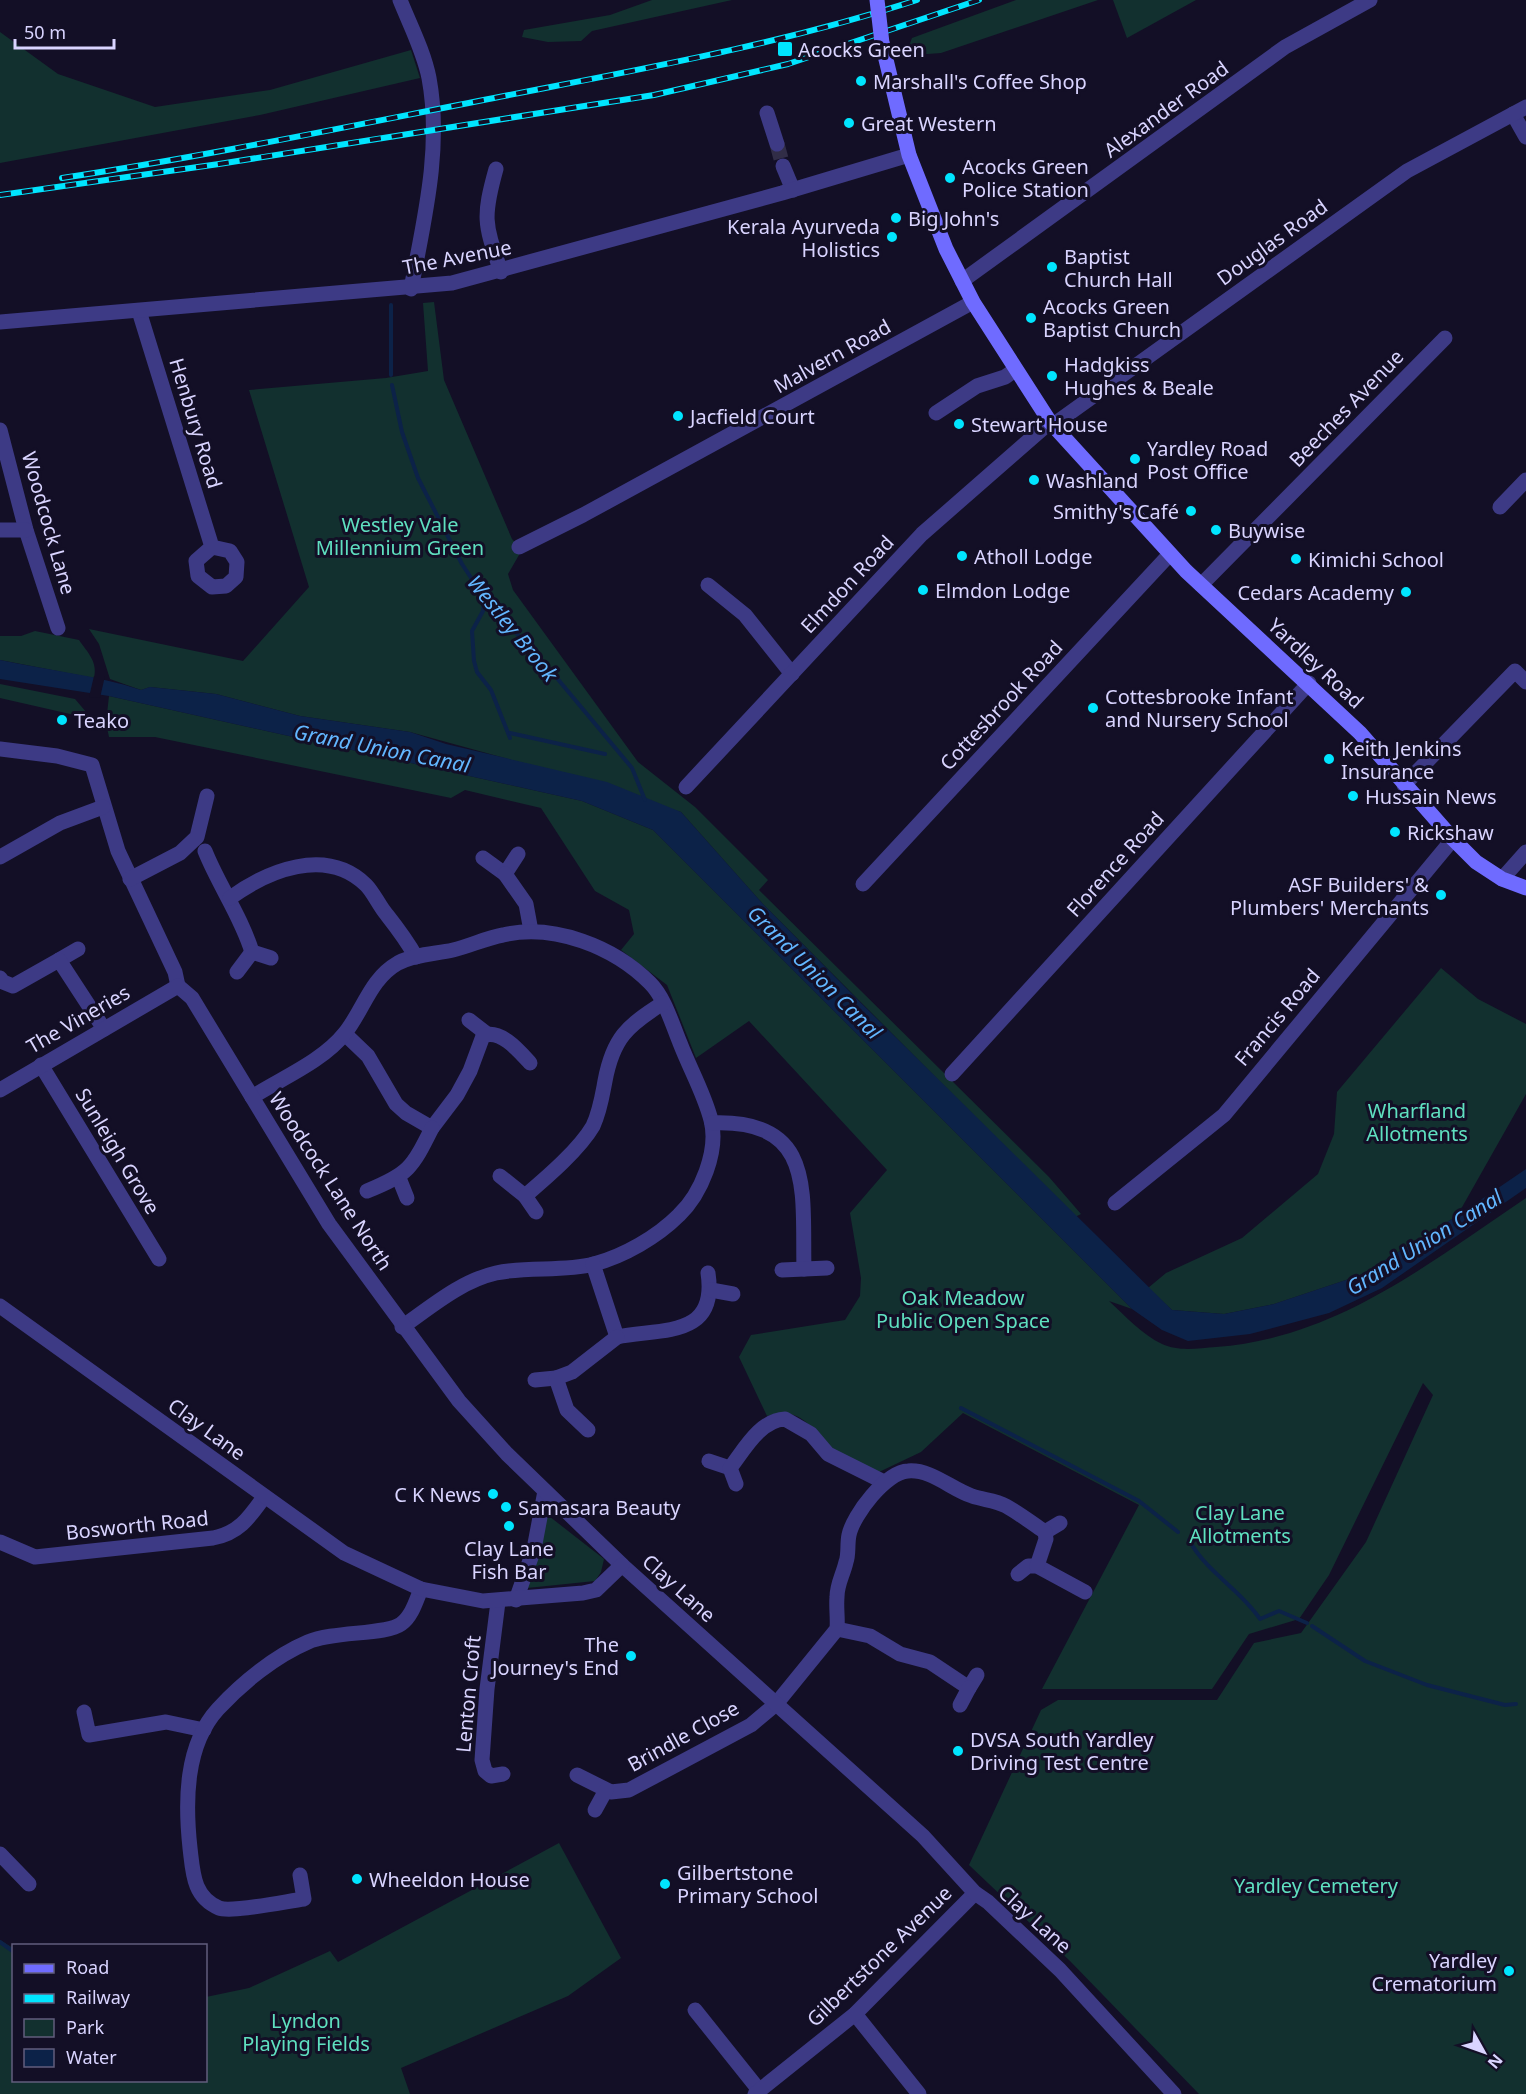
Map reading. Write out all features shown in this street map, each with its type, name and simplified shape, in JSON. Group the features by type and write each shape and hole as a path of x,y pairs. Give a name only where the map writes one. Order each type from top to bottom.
{"main road":[{"name":"Yardley Road","path":"877,0 882,43 909,156 941,238 973,302 1051,424 1170,554 1360,733 1452,839 1476,862 1502,879 1526,888"}],"street":[{"path":"400,0 428,75 434,111 433,163 411,289"},
{"name":"Alexander Road","path":"962,281 1285,47 1370,0"},
{"path":"1519,110 1526,137"},
{"name":"Douglas Road","path":"1051,424 1407,171 1519,110"},
{"path":"767,113 777,144"},
{"name":"The Avenue","path":"0,322 411,289 452,283 501,272 909,156"},
{"path":"783,166 793,190"},
{"path":"496,169 485,224 501,272"},
{"name":"Malvern Road","path":"519,546 583,515 973,302"},
{"name":"Henbury Road","path":"139,311 212,547"},
{"name":"Beeches Avenue","path":"1201,585 1445,338"},
{"path":"936,413 977,386 1005,377 1015,370"},
{"name":"Elmdon Road","path":"686,788 922,534 1051,424"},
{"name":"Woodcock Lane","path":"0,430 26,530 58,628"},
{"path":"1500,507 1526,480"},
{"path":"0,530 26,530"},
{"name":"Cottesbrook Road","path":"863,884 1170,554"},
{"path":"708,585 745,615 792,674"},
{"path":"1404,785 1515,671 1526,682"},
{"name":"Florence Road","path":"952,1074 1308,682"},
{"name":"Woodcock Lane North","path":"0,749 57,756 92,765 103,807 130,879 175,972 178,986 192,998 330,1224 402,1327 459,1401 545,1491 622,1566"},
{"path":"130,879 180,853 197,837 207,796"},
{"path":"0,857 60,823 103,807"},
{"name":"Francis Road","path":"1115,1203 1224,1114 1452,839"},
{"path":"205,851 213,871 231,898 252,952"},
{"path":"1502,879 1526,852"},
{"path":"505,874 518,854"},
{"path":"483,858 505,874 526,903 531,931"},
{"path":"231,898 250,884 282,869 300,866 330,867 345,872 366,885 403,934 416,957"},
{"path":"252,1097 318,1057 345,1034 379,978 398,963 416,957 453,950 504,934 531,931 581,941 621,961 652,984 663,1003 712,1123 706,1172 698,1190 680,1215 633,1248 593,1264 529,1268 479,1278 460,1287 402,1327"},
{"path":"0,978 3,982 14,986 78,949"},
{"path":"252,952 271,958"},
{"path":"237,972 252,952"},
{"path":"59,960 104,1029"},
{"name":"The Vineries","path":"0,1090 178,986"},
{"path":"525,1196 592,1127 600,1110 609,1059 623,1032 663,1003"},
{"path":"469,1020 487,1034 495,1035 513,1046 530,1063"},
{"path":"345,1034 368,1056 396,1104 406,1113 432,1128"},
{"path":"367,1191 399,1178 411,1165 432,1128 457,1095 470,1071 480,1040 487,1034"},
{"name":"Sunleigh Grove","path":"41,1065 159,1259"},
{"path":"712,1123 738,1122 754,1126 768,1132 793,1154 800,1169 804,1269"},
{"path":"500,1176 525,1196 536,1212"},
{"path":"399,1178 407,1198"},
{"path":"593,1264 617,1337"},
{"path":"782,1270 826,1268"},
{"path":"535,1380 556,1378 572,1372 617,1337 642,1332 671,1332 684,1327 692,1322 707,1303 711,1290 708,1273"},
{"path":"711,1290 733,1294"},
{"name":"Clay Lane","path":"0,1306 344,1553 421,1589 467,1600 498,1602 516,1600 596,1590 622,1566 923,1836 975,1893 988,1902 1060,1970 1174,2094"},
{"path":"556,1378 567,1410 588,1430"},
{"path":"730,1468 760,1430 778,1419 785,1419 811,1434 828,1454 884,1482"},
{"path":"709,1461 730,1468"},
{"path":"730,1468 736,1484"},
{"path":"969,1688 930,1662 900,1654 870,1636 837,1629 836,1598 839,1578 846,1562 849,1534 863,1508 884,1482 909,1471 921,1472 971,1496 1006,1506 1044,1532 1046,1539 1037,1566"},
{"path":"516,1600 534,1549 545,1491"},
{"name":"Bosworth Road","path":"0,1542 35,1557 213,1538 229,1535 241,1527 264,1497"},
{"path":"1044,1532 1060,1523"},
{"path":"1018,1574 1028,1566 1037,1566 1085,1592"},
{"path":"300,1875 304,1899 224,1910 205,1900 198,1892 194,1882 186,1817 189,1779 195,1751 216,1711 240,1688 296,1648 321,1638 383,1630 403,1623 413,1610 421,1589"},
{"name":"Lenton Croft","path":"498,1602 487,1689 482,1760 485,1771 491,1776 503,1774"},
{"name":"Brindle Close","path":"606,1790 629,1790 751,1725 776,1704 837,1629"},
{"path":"960,1706 977,1675"},
{"path":"84,1712 89,1735 165,1722 204,1730"},
{"path":"577,1775 606,1790 595,1810"},
{"path":"0,1854 29,1884"},
{"name":"Gilbertstone Avenue","path":"757,2092 855,2014 975,1893"},
{"path":"695,2010 757,2092"},
{"path":"855,2014 919,2094"}],"green space":[{"path":"652,0 732,0 592,31 581,41 548,42 522,37 524,30 610,15"},
{"path":"1016,0 1098,0 941,53 914,55 909,46 912,38"},
{"path":"1113,0 1196,0 1127,38"},
{"path":"0,32 58,74 155,107 270,90 411,50 420,78 260,115 0,163"},
{"name":"Westley Vale Millennium Green","path":"434,302 444,380 512,539 519,547 519,555 508,574 513,590 638,762 695,807 768,880 759,890 1049,1177 1081,1214 1075,1217 762,903 681,812 519,762 410,732 300,716 216,694 150,687 141,690 110,679 99,644 89,629 243,661 309,587 249,390 386,378 428,371 423,303"},
{"path":"35,631 79,640 95,667 94,678 0,660 0,636 21,636"},
{"path":"0,684 75,699 92,719 0,698"},
{"path":"109,696 582,801 653,830 1132,1309 1109,1301 1141,1330 1162,1344 1182,1349 1196,1349 1260,1341 1302,1329 1342,1313 1380,1294 1417,1271 1526,1198 1526,2094 1199,2094 1070,1961 969,1865 1041,1710 1058,1700 1217,1700 1254,1643 1301,1633 1366,1542 1433,1395 1423,1383 1329,1575 1299,1619 1249,1634 1212,1689 1042,1689 1139,1505 963,1413 921,1452 879,1472 838,1453 797,1416 779,1413 767,1416 739,1357 751,1335 845,1320 860,1296 861,1278 850,1213 887,1170 749,1021 696,1058 667,985 621,950 634,934 629,910 595,891 541,808 465,790 451,798 155,737 109,737 106,723"},
{"name":"Wharfland Allotments","path":"1441,968 1478,999 1526,1024 1526,1094 1457,1216 1361,1275 1274,1304 1224,1314 1172,1310 1148,1288 1166,1273 1242,1238 1318,1174 1334,1134 1337,1092"},
{"path":"545,1513 604,1559 601,1572 595,1581 527,1588"},
{"name":"Lyndon Playing Fields","path":"559,1843 621,1958 568,1996 401,2068 410,2094 0,2094 0,1940 12,1947 12,2082 207,2082 207,1997 249,1988 330,1951 338,1962"}],"water":[{"name":"Grand Union Canal","path":"0,660 89,677 141,690 150,687 216,694 300,716 410,732 446,744 607,782 681,812 762,903 1172,1310 1224,1314 1274,1304 1361,1275 1457,1216 1526,1169 1526,1188 1382,1288 1329,1313 1250,1334 1188,1341 1162,1330 1132,1309 653,830 582,801 109,696 0,679"}],"pier":[{"path":"94,676 105,676 100,698 89,697"}],"waterway":[{"name":"Westley Brook","path":"391,305 391,375"},
{"name":"Westley Brook","path":"392,385 402,432 418,478 462,564 485,599 551,671 632,768 645,800"},
{"path":"484,599 483,611 472,631 474,661 477,672 491,690 510,738"},
{"path":"510,733 605,754"},
{"path":"961,1408 1139,1501 1178,1532"},
{"path":"1189,1540 1196,1552 1252,1608 1260,1619 1279,1611 1307,1623"},
{"path":"1312,1626 1365,1661 1427,1685 1505,1705 1516,1704"},
{"path":"0,1942 12,1951"}],"tunnel":[{"path":"777,144 783,166"}],"railway":[{"path":"62,178 278,140 654,67 813,30 917,0"},
{"path":"0,195 219,164 654,95 788,64 979,0"}],"place":[{"name":"Acocks Green","path":"785,49"},
{"name":"Marshall's Coffee Shop","path":"861,81"},
{"name":"Great Western","path":"849,123"},
{"name":"Acocks Green Police Station","path":"950,178"},
{"name":"Big John's","path":"896,218"},
{"name":"Kerala Ayurveda Holistics","path":"892,237"},
{"name":"Baptist Church Hall","path":"1052,267"},
{"name":"Acocks Green Baptist Church","path":"1031,318"},
{"name":"Hadgkiss Hughes & Beale","path":"1052,376"},
{"name":"Jacfield Court","path":"678,416"},
{"name":"Stewart House","path":"959,424"},
{"name":"Yardley Road Post Office","path":"1135,459"},
{"name":"Washland","path":"1034,480"},
{"name":"Smithy's Café","path":"1191,511"},
{"name":"Buywise","path":"1216,530"},
{"name":"Atholl Lodge","path":"962,556"},
{"name":"Kimichi School","path":"1296,559"},
{"name":"Elmdon Lodge","path":"923,590"},
{"name":"Cedars Academy","path":"1406,592"},
{"name":"Cottesbrooke Infant and Nursery School","path":"1093,708"},
{"name":"Teako","path":"62,720"},
{"name":"Keith Jenkins Insurance","path":"1329,759"},
{"name":"Hussain News","path":"1353,796"},
{"name":"Rickshaw","path":"1395,832"},
{"name":"ASF Builders' & Plumbers' Merchants","path":"1441,895"},
{"name":"C K News","path":"493,1494"},
{"name":"Samasara Beauty","path":"506,1507"},
{"name":"Clay Lane Fish Bar","path":"509,1526"},
{"name":"The Journey's End","path":"631,1656"},
{"name":"DVSA South Yardley Driving Test Centre","path":"958,1751"},
{"name":"Wheeldon House","path":"357,1879"},
{"name":"Gilbertstone Primary School","path":"665,1884"},
{"name":"Yardley Crematorium","path":"1509,1971"}],"park label":[{"name":"Oak Meadow Public Open Space","path":"963,1308"},
{"name":"Clay Lane Allotments","path":"1240,1524"},
{"name":"Yardley Cemetery","path":"1316,1885"}]}
